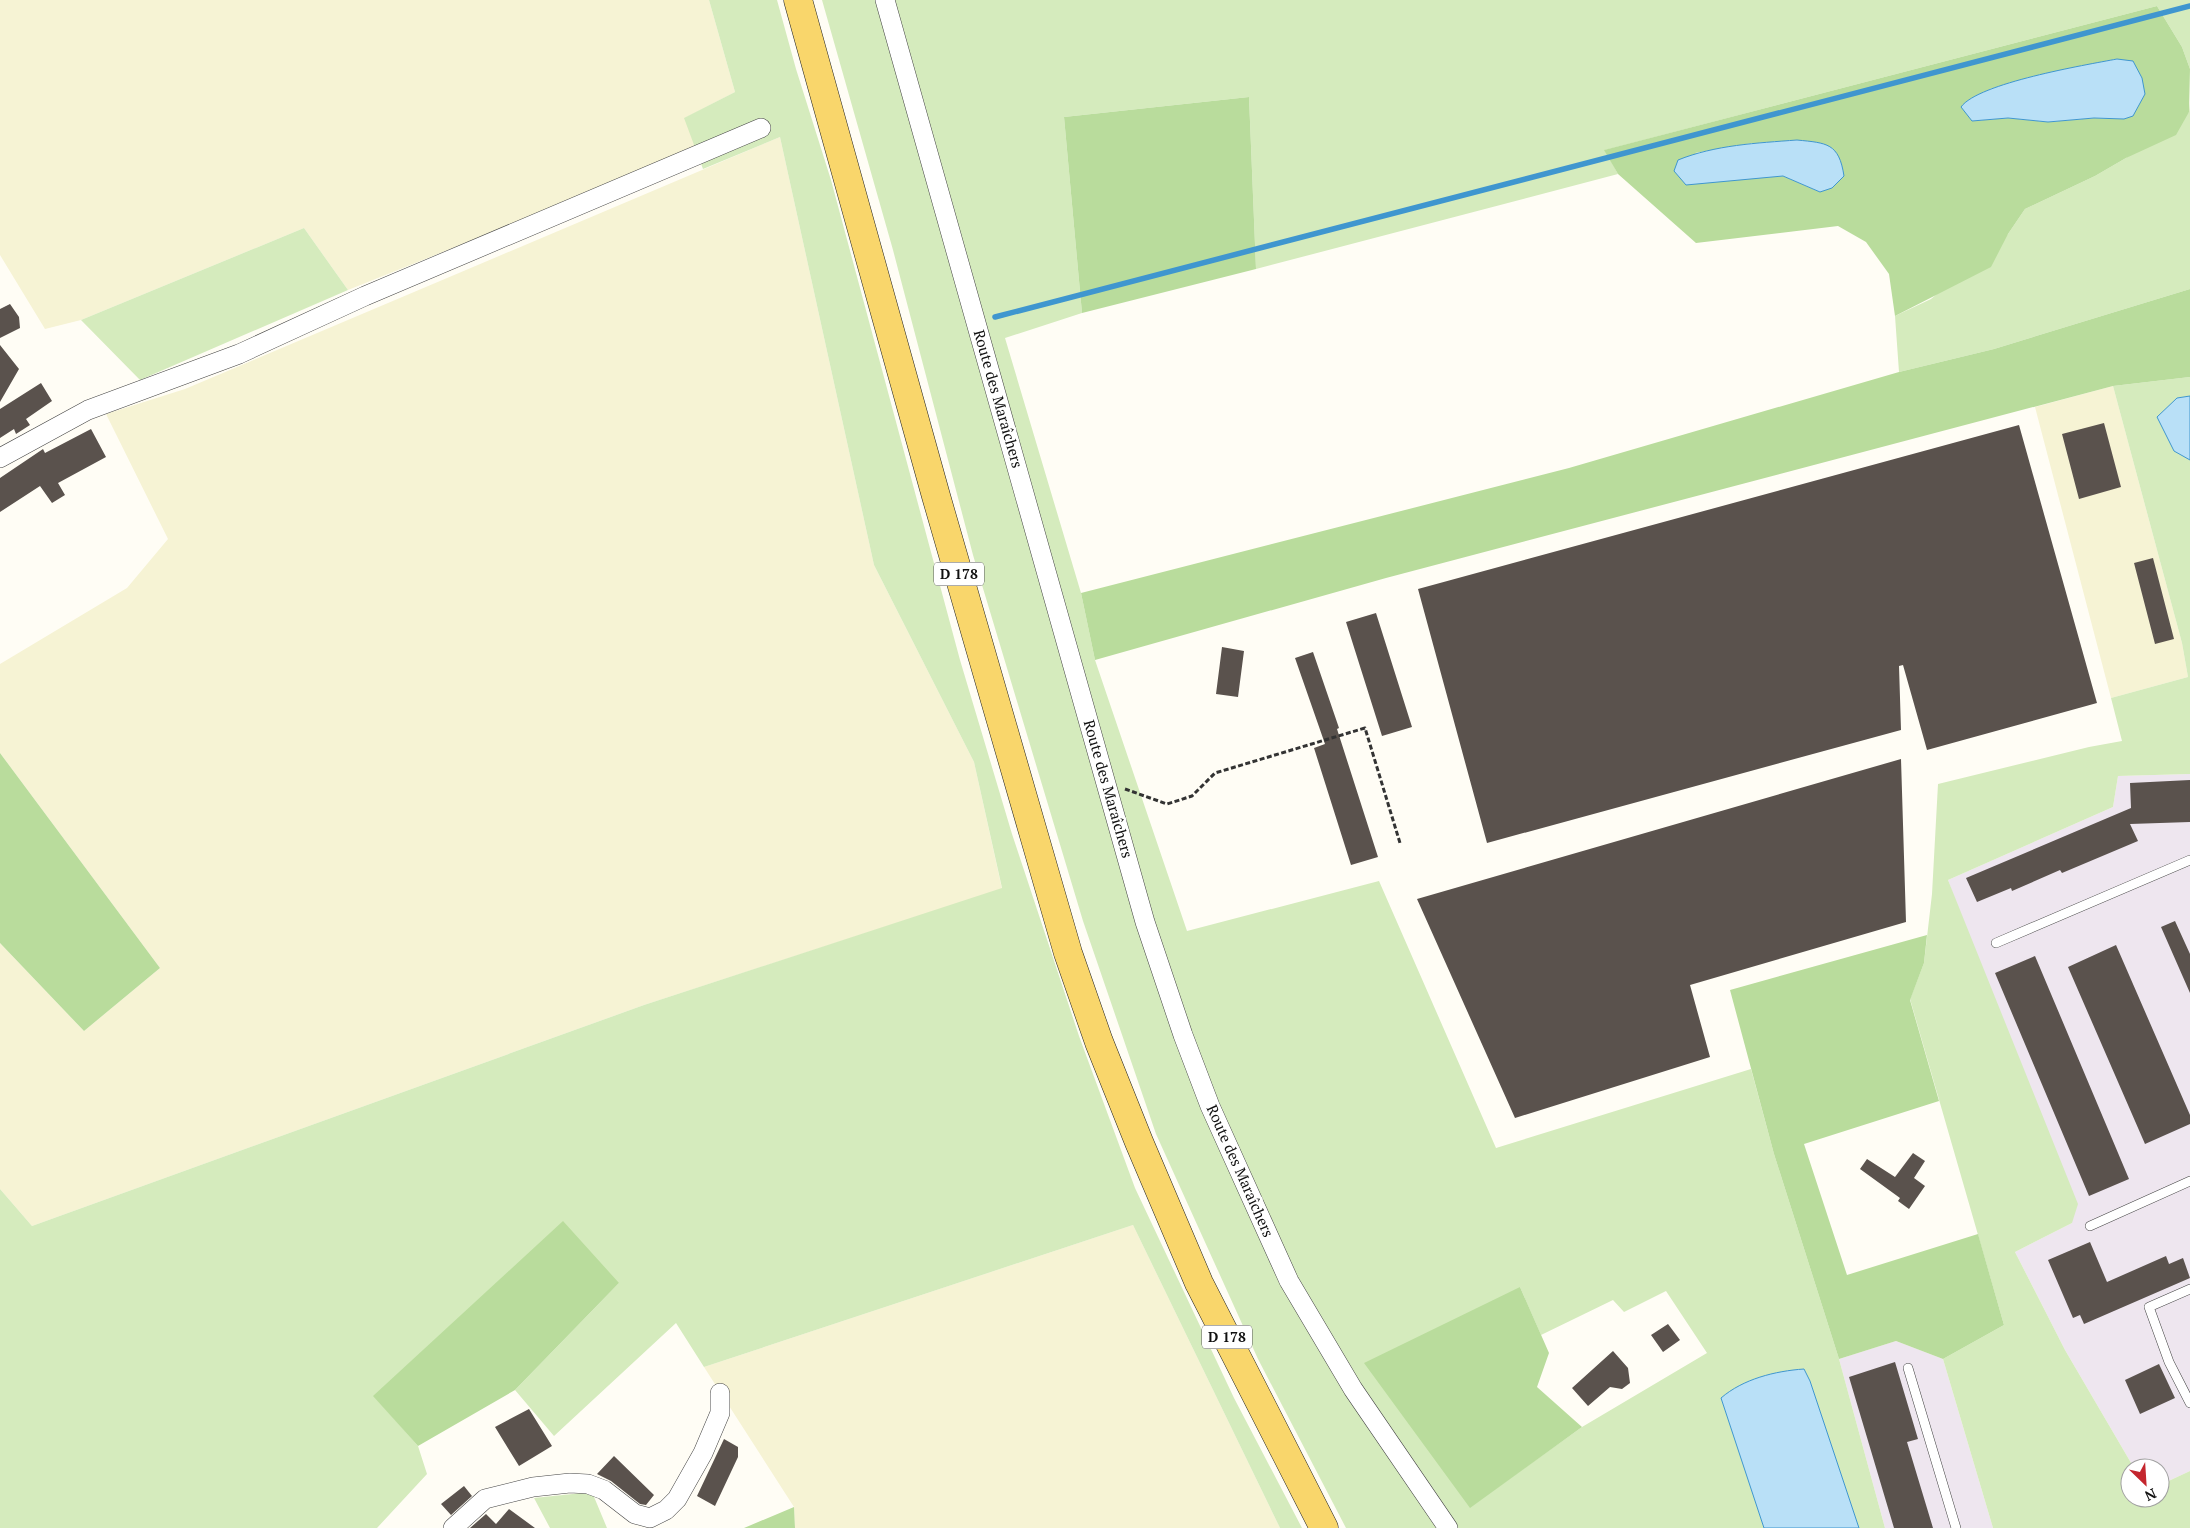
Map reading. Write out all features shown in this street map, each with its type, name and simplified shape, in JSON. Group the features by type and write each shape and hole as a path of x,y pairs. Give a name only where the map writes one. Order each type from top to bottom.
{"main road":[{"name":"D 178","path":"798,0 936,496 1065,944 1099,1042 1199,1283 1324,1528"}],"street":[{"name":"Route des Maraîchers","path":"885,0 1145,922 1183,1035 1210,1106 1289,1281 1353,1389 1448,1528"},
{"path":"0,458 88,410 240,354 365,296 762,128"},
{"path":"454,1528 485,1499 533,1487 570,1483 588,1484 604,1490 635,1514 650,1518 666,1510 677,1499 703,1453 720,1413 720,1393"}],"lane":[{"path":"1996,943 2190,860"},
{"path":"2090,1226 2190,1181"},
{"path":"2190,1289 2149,1307 2169,1362 2190,1403"},
{"path":"1908,1368 1956,1528"}],"path":[{"path":"1103,772 1127,790 1167,804 1192,796 1215,773 1365,728 1400,843"}],"shaded area":[{"path":"0,0 709,0 735,92 685,118 697,150 348,290 304,228 81,320 45,329 0,255"},
{"path":"780,137 874,565 974,762 1002,889 644,1005 32,1226 0,1189 0,943 84,1031 160,968 0,753 0,664 127,588 168,539 106,414 185,389"},
{"path":"2113,386 2182,643 2188,677 2111,698 2035,407"},
{"path":"2190,774 2190,1471 2170,1480 2170,1458 2128,1458 2065,1350 2015,1252 2072,1223 1948,880 2113,807 2118,776"},
{"path":"1133,1225 1280,1528 795,1528 794,1507 704,1367"},
{"path":"1896,1341 1943,1359 1993,1528 1885,1528 1839,1359"}],"green space":[{"path":"709,0 777,0 796,69 831,180 960,660 1012,834 1079,1036 1135,1188 1234,1398 1302,1528 1280,1528 1133,1225 704,1367 676,1323 554,1436 515,1390 619,1283 374,1396 418,1446 427,1474 377,1528 0,1528 0,1189 32,1226 644,1005 1002,888 974,762 874,565 780,137 703,169 684,118 735,92"},
{"path":"822,0 2190,0 2190,69 2182,47 2157,6 1605,150 1618,174 1256,269 1249,97 1064,117 1082,313 1005,338 1081,593 1095,660 1187,931 1379,881 1496,1148 1751,1069 1774,1154 1839,1359 1885,1528 1346,1528 1258,1359 1156,1134 1083,921 973,555 893,250","holes":["1520,1287 1541,1335 1613,1300 1624,1312 1666,1291 1707,1353 1582,1427 1470,1507"]},
{"path":"2157,6 2182,47 2190,69 2189,112 2176,135 2025,209 2008,234 1991,267 1895,316 1889,274 1866,242 1838,226 1696,243 1618,174 1604,150","holes":["2117,59 2124,119 2094,118 2048,122 2008,118 1972,121 1990,89 2062,70","1797,140 1820,192 1783,176 1762,177 1695,153 1746,144"]},
{"path":"1249,97 1256,269 1082,313 1064,117"},
{"path":"2190,103 2190,289 1994,349 1899,372 1895,316 1931,299 2008,234 2025,209 2095,176 2126,158 2189,112"},
{"path":"304,228 348,290 140,380 81,320"},
{"path":"2190,289 2190,377 2113,386 1386,578 1095,660 1081,593 1569,468 1899,372 1994,349"},
{"path":"2190,377 2190,774 2118,776 2113,807 1948,880 2078,1204 2072,1223 2015,1252 2065,1350 2128,1458 2120,1458 2120,1508 2170,1508 2170,1480 2190,1471 2190,1528 1993,1528 1943,1359 2004,1325 1910,999 1924,963 1932,894 1938,784 2089,747 2122,741 2111,698 2188,677 2182,643 2113,386"},
{"path":"0,753 160,968 84,1031 0,943"},
{"path":"1927,935 1924,963 1910,1000 1939,1101 1804,1144 1847,1275 1978,1234 2004,1325 1943,1359 1896,1341 1839,1359 1774,1154 1730,990"},
{"path":"563,1221 619,1283 515,1390 418,1446 373,1396"},
{"path":"1520,1287 1549,1353 1537,1387 1582,1427 1470,1508 1364,1363"},
{"path":"592,1492 607,1528 550,1528 534,1498"},
{"path":"794,1507 795,1528 744,1528"}],"water":[{"path":"2117,59 2133,61 2142,78 2145,94 2133,116 2124,119 2094,118 2048,122 2008,118 1972,121 1961,107 1971,98 2009,83 2058,70"},
{"path":"1797,140 1824,144 1835,151 1842,165 1844,176 1832,188 1820,192 1783,176 1686,185 1674,171 1678,160 1707,151 1767,142"},
{"path":"2190,396 2190,460 2174,451 2157,417 2177,398"},
{"path":"1804,1369 1810,1381 1859,1528 1764,1528 1721,1398 1739,1386 1760,1377"}],"building":[{"path":"10,304 19,317 20,328 0,338 0,309"},
{"path":"0,345 19,369 0,402"},
{"path":"41,383 52,401 26,419 30,425 16,434 14,429 0,438 0,409"},
{"path":"2104,423 2121,487 2079,499 2062,434"},
{"path":"2019,425 2097,703 1927,750 1903,665 1899,666 1901,730 1487,843 1418,589"},
{"path":"91,429 106,457 58,483 65,495 52,503 40,486 0,512 0,478 43,449 45,453"},
{"path":"2153,558 2174,639 2155,644 2134,563"},
{"path":"1376,613 1412,727 1382,736 1346,622"},
{"path":"1222,647 1244,651 1238,697 1216,694"},
{"path":"1313,652 1339,728 1337,729 1378,857 1351,865 1314,748 1325,744 1295,658"},
{"path":"1901,759 1906,922 1690,985 1710,1057 1515,1118 1417,899"},
{"path":"2190,780 2190,822 2130,824 2138,841 2062,873 2060,870 2012,891 2011,888 1977,902 1966,878 2131,808 2130,783"},
{"path":"2175,921 2190,954 2190,993 2161,927"},
{"path":"2116,945 2190,1115 2190,1124 2145,1144 2068,967"},
{"path":"2035,956 2129,1179 2089,1196 1995,973"},
{"path":"1913,1153 1925,1161 1914,1178 1925,1186 1909,1209 1898,1201 1900,1198 1860,1169 1867,1159 1895,1177"},
{"path":"2090,1242 2107,1282 2166,1256 2169,1264 2183,1258 2190,1278 2084,1324 2080,1315 2073,1318 2048,1260"},
{"path":"1668,1324 1680,1340 1663,1352 1651,1335"},
{"path":"1613,1351 1628,1368 1630,1383 1622,1389 1610,1387 1588,1406 1572,1388"},
{"path":"1895,1362 1918,1439 1907,1442 1933,1528 1894,1528 1849,1377"},
{"path":"2159,1364 2175,1398 2140,1414 2125,1380"},
{"path":"529,1409 552,1446 519,1466 495,1427"},
{"path":"724,1439 738,1447 738,1457 715,1506 697,1496"},
{"path":"614,1456 654,1495 646,1505 640,1504 611,1481 597,1474"},
{"path":"464,1486 472,1496 451,1515 441,1504"},
{"path":"509,1509 535,1528 470,1528 486,1514 496,1524"}],"waterway":[{"path":"995,317 2190,6"}]}
